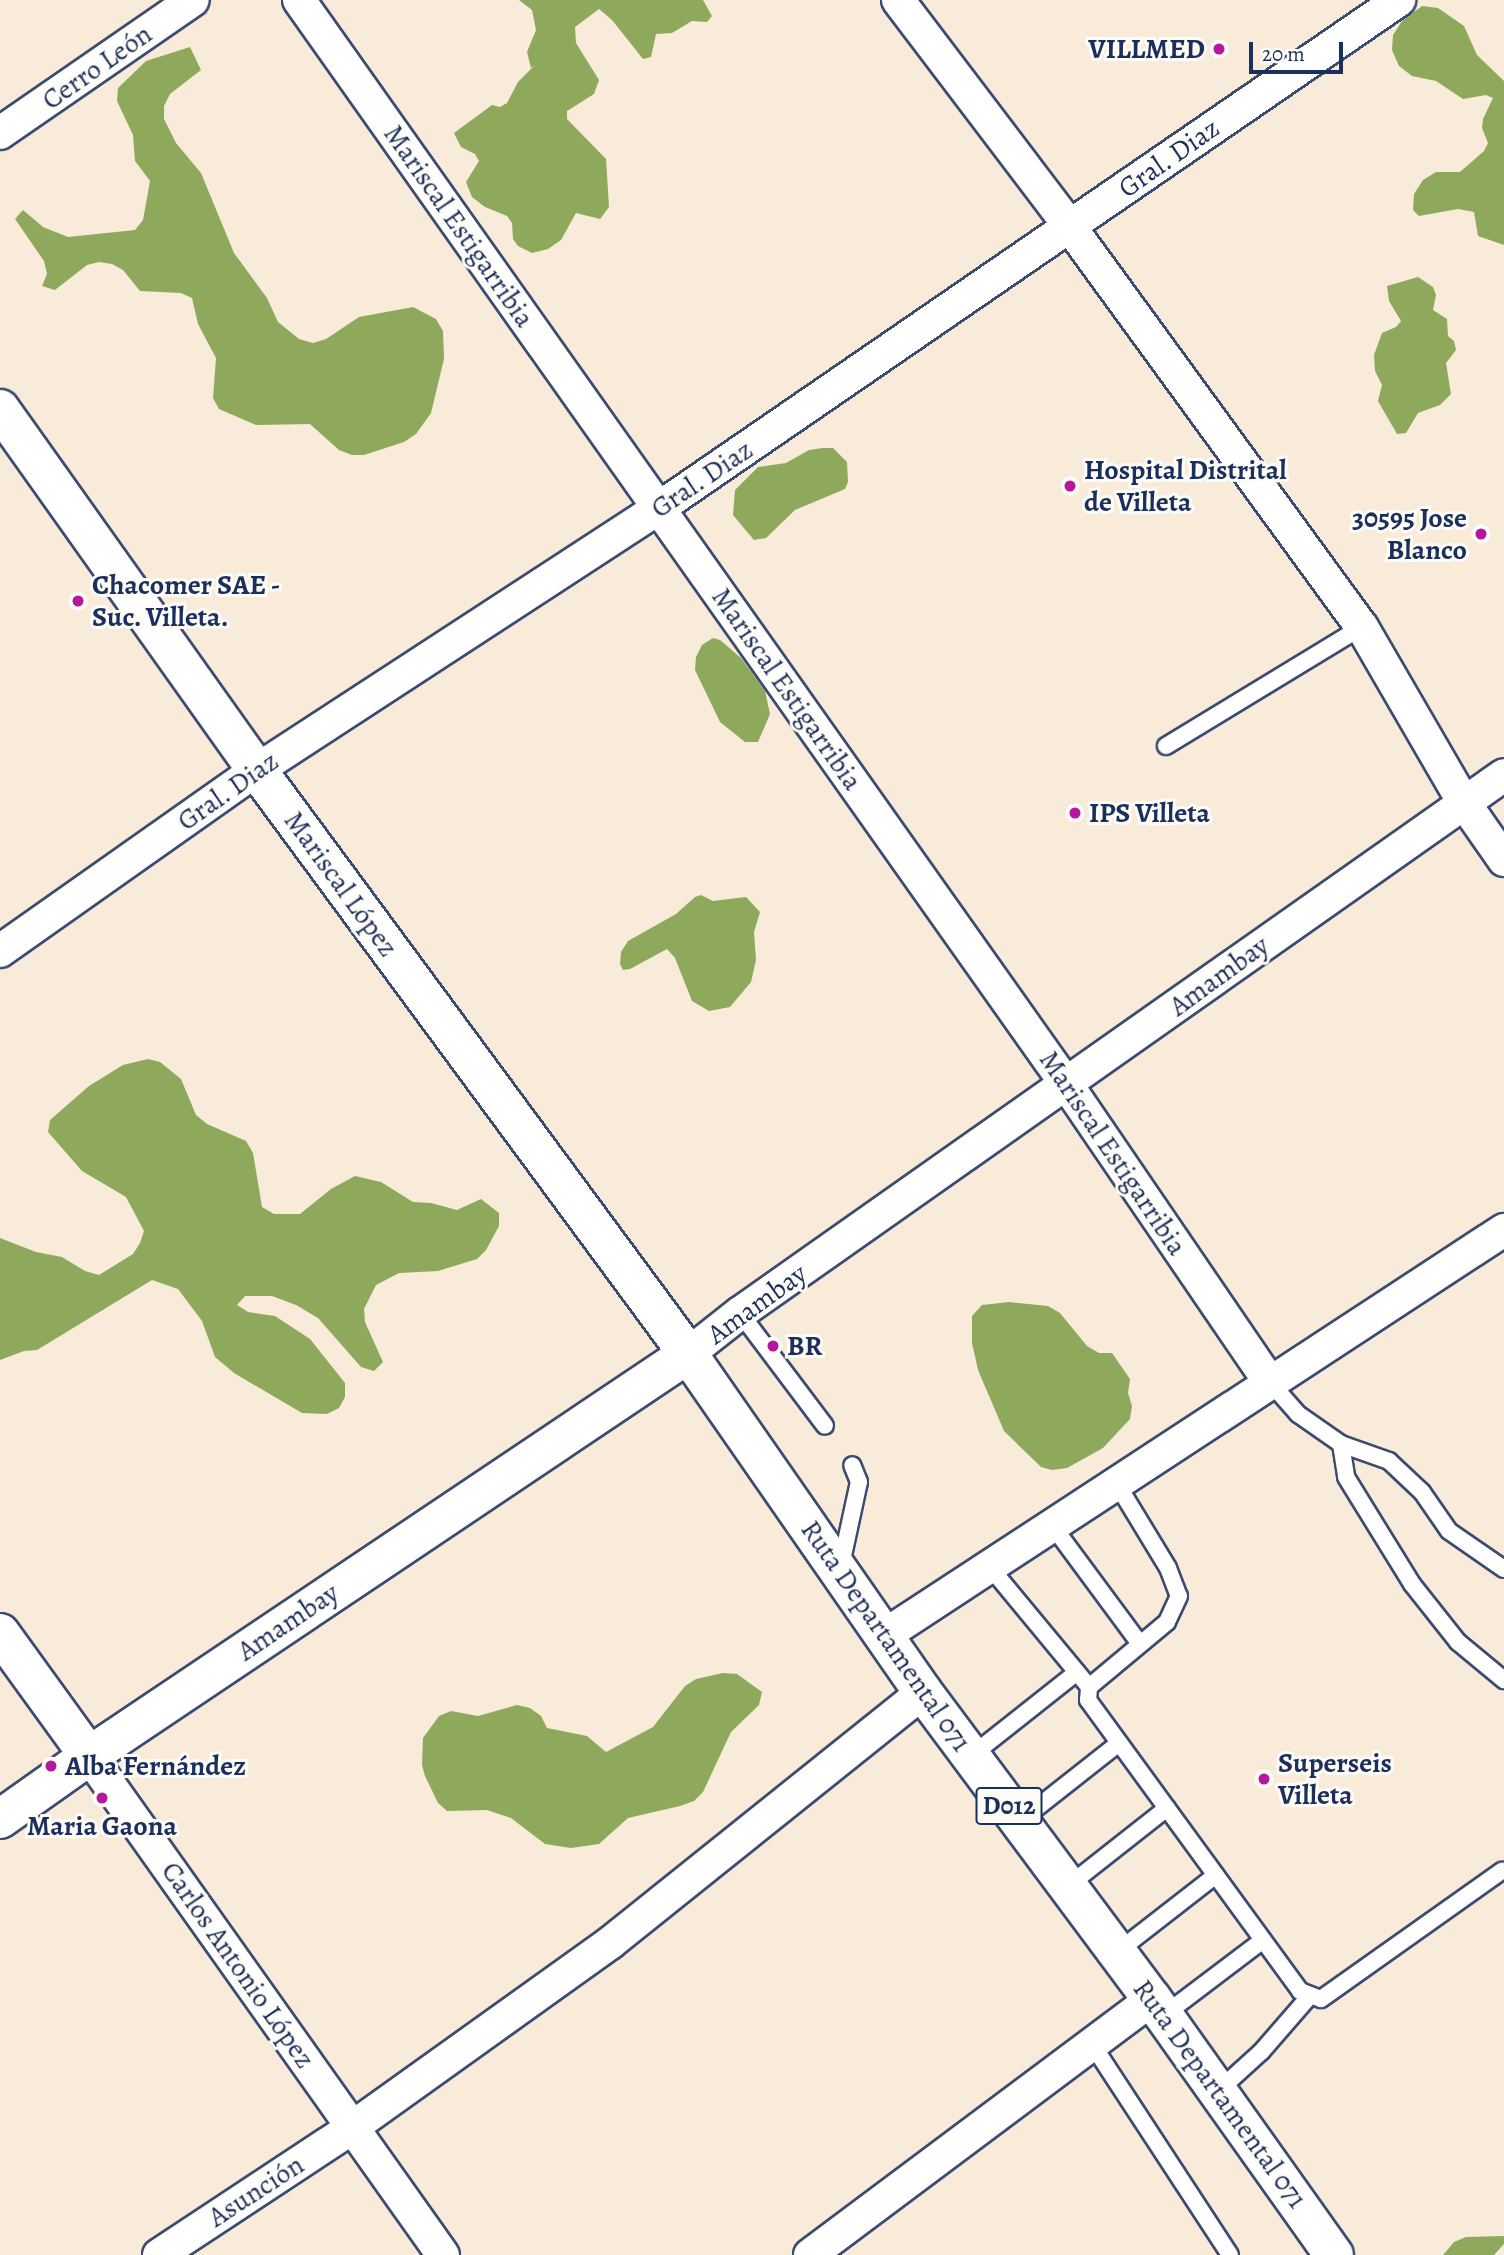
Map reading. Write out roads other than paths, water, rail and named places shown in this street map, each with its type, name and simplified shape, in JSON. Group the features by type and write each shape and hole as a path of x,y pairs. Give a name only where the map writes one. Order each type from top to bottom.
{"main road":[{"name":"Mariscal López","path":"0,409 257,769 688,1354"},
{"name":"Ruta Departamental 071","path":"688,1354 923,1692 1158,2007 1334,2255"},
{"name":"Amambay","path":"0,1819 89,1756 688,1354"},
{"name":"Carlos Antonio López","path":"0,1633 89,1756"}],"street":[{"name":"Cerro León","path":"0,133 193,0"},
{"name":"Mariscal Estigarribia","path":"299,0 1067,1085 1269,1381"},
{"path":"898,0 1070,227 1362,627 1463,801 1504,860"},
{"name":"Gral. Diaz","path":"0,951 257,769 659,508 1399,0"},
{"name":"Amambay","path":"688,1354 740,1313 1067,1085 1463,801 1504,775"},
{"path":"885,1635 1269,1381 1504,1230"},
{"name":"Asunción","path":"159,2255 353,2127 610,1943 923,1692"},
{"name":"Carlos Antonio López","path":"89,1756 443,2255"},
{"path":"810,2255 1092,2044 1158,2007"}],"lane":[{"path":"1166,746 1362,627"},
{"path":"740,1313 825,1426"},
{"path":"1269,1381 1298,1414 1341,1444 1389,1461 1422,1492 1449,1531 1504,1569"},
{"path":"1341,1444 1346,1477 1412,1584 1458,1642 1504,1680"},
{"path":"840,1571 859,1482 852,1465"},
{"path":"1089,1687 1167,1622 1179,1596 1168,1568 1116,1484"},
{"path":"1052,1525 1140,1644"},
{"path":"989,1566 1089,1687 1088,1700 1300,1991 1309,1997 1321,1999 1502,1871"},
{"path":"971,1756 1077,1672"},
{"path":"1020,1821 1119,1743"},
{"path":"1068,1886 1167,1808"},
{"path":"1117,1952 1216,1875"},
{"path":"1158,2007 1263,1940"},
{"path":"1218,2091 1262,2051 1309,1997"},
{"path":"1092,2044 1230,2255"}],"place":[{"name":"VILLMED","path":"1219,49"},
{"name":"Hospital Distrital de Villeta","path":"1070,486"},
{"name":"30595 Jose Blanco","path":"1481,534"},
{"name":"Chacomer SAE - Suc. Villeta.","path":"78,601"},
{"name":"IPS Villeta","path":"1075,813"},
{"name":"BR","path":"773,1346"},
{"name":"Alba Fernández","path":"51,1766"},
{"name":"Superseis Villeta","path":"1264,1779"},
{"name":"Maria Gaona","path":"102,1798"}]}
